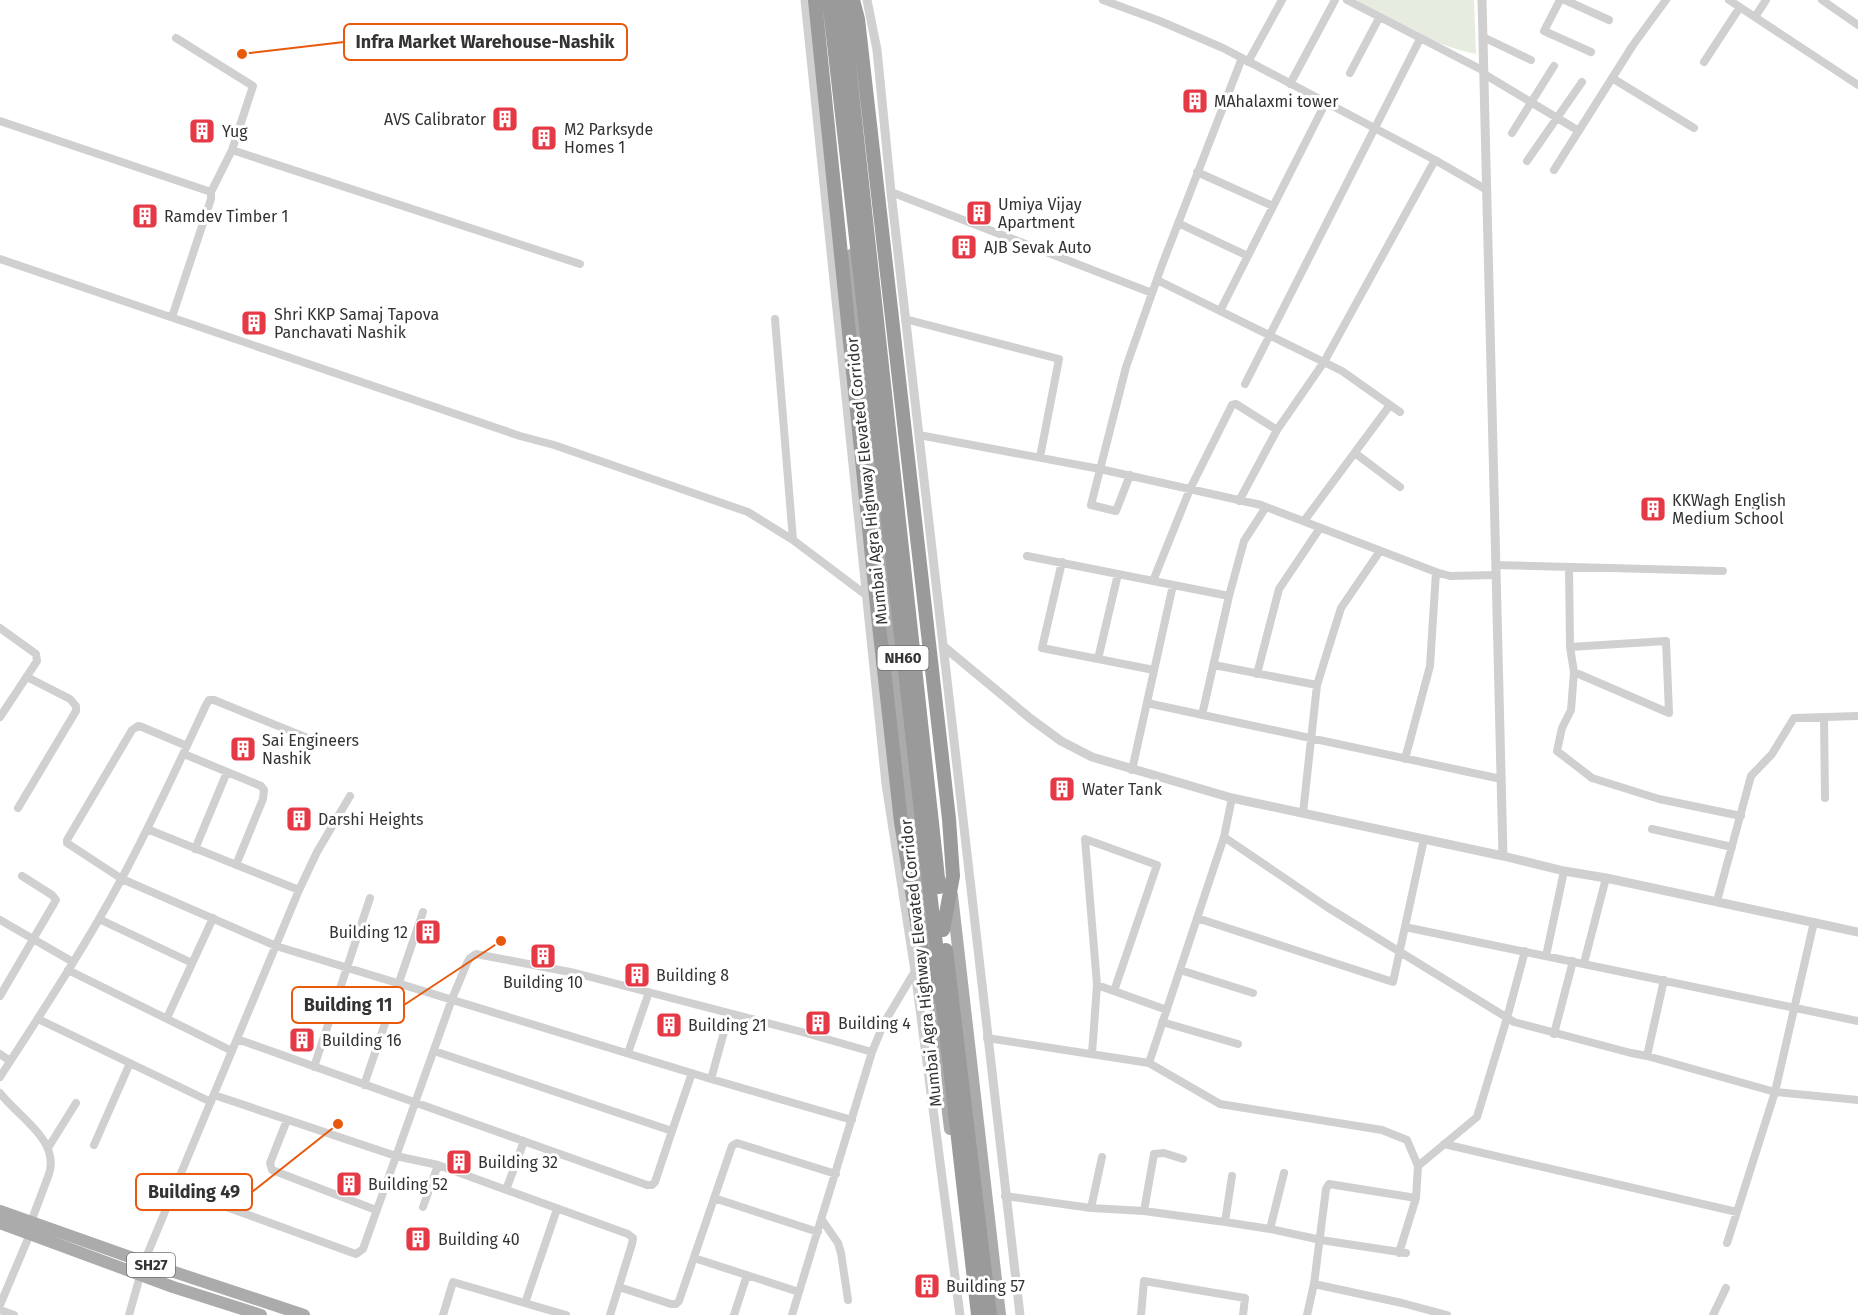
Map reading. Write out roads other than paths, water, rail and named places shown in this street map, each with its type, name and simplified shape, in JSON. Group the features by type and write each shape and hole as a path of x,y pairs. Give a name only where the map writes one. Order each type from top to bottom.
{"highway":[{"path":"815,0 901,822 920,942 930,982 942,1002"},
{"name":"Mumbai Agra Highway Elevated Corridor","path":"829,0 978,1315"},
{"name":"Mumbai Agra Highway Elevated Corridor","path":"842,0 943,930 990,1315"},
{"path":"851,0 858,19 949,819 952,876 943,930"}],"main road":[{"path":"824,0 911,816 972,1315"},
{"path":"851,0 1000,1315"},
{"name":"SH27","path":"0,1211 30,1228 261,1315"},
{"name":"SH27","path":"0,1223 30,1228"},
{"name":"SH27","path":"142,1269 304,1315"}],"street":[{"path":"806,0 886,784 915,971 960,1315"},
{"path":"867,0 877,50 891,192 1020,1315"},
{"path":"1103,0 1202,38 1375,128 1487,190"},
{"path":"1130,475 1116,511 1091,504 1126,367 1197,172 1245,60 1282,0"},
{"path":"1290,84 1335,0"},
{"path":"1347,0 1484,73 1579,131"},
{"path":"1482,0 1503,856"},
{"path":"1560,0 1544,31 1592,52"},
{"path":"1565,0 1609,20"},
{"path":"1554,170 1612,78 1666,0"},
{"path":"1729,0 1858,85"},
{"path":"1755,17 1766,0"},
{"path":"1822,0 1858,25"},
{"path":"1704,62 1740,7"},
{"path":"1350,73 1379,18"},
{"path":"1483,37 1531,60"},
{"path":"172,317 211,199 211,192 232,150 253,86 176,38"},
{"path":"1245,384 1420,39"},
{"path":"1512,133 1554,66"},
{"path":"1612,78 1694,128"},
{"path":"1527,161 1582,82"},
{"path":"1220,311 1326,102"},
{"path":"0,121 211,192"},
{"path":"232,150 580,264"},
{"path":"1239,501 1277,430 1324,362 1435,160"},
{"path":"1197,172 1273,206"},
{"path":"891,192 1152,293"},
{"path":"1178,223 1248,256"},
{"path":"0,259 748,512 793,540 866,595"},
{"path":"1157,280 1342,371 1400,412"},
{"path":"775,319 793,540"},
{"path":"906,319 1059,359 1041,457"},
{"path":"1153,581 1190,489 1232,405 1236,404 1277,430"},
{"path":"1304,521 1390,405"},
{"path":"919,435 1130,475 1266,507 1450,576 1496,570 1569,567 1723,572"},
{"path":"1354,453 1400,487"},
{"path":"1202,715 1244,540 1266,507"},
{"path":"1257,674 1279,589 1320,528"},
{"path":"1303,813 1317,685 1341,608 1380,551"},
{"path":"1027,556 1229,596"},
{"path":"1062,562 1042,648 1154,670"},
{"path":"1569,567 1570,647 1574,672 1571,710 1562,728 1557,751 1592,778 1659,799 1740,816"},
{"path":"1405,759 1430,666 1436,572"},
{"path":"1098,660 1118,574"},
{"path":"1132,770 1173,585"},
{"path":"0,628 36,654 37,662 0,717"},
{"path":"1570,647 1666,641 1669,713 1574,672"},
{"path":"943,646 1061,741 1092,757 1132,770 1232,798 1564,871 1858,932"},
{"path":"1214,665 1317,685"},
{"path":"18,808 76,706 70,699 27,677"},
{"path":"0,1077 38,1019 122,879 209,700 214,700 305,738"},
{"path":"1147,703 1501,780"},
{"path":"1717,901 1751,776 1772,754 1794,718 1858,716"},
{"path":"1824,717 1825,798"},
{"path":"236,866 263,799 264,790 261,786 227,772 142,727 132,730 67,840 69,845 122,879 276,946 852,1120"},
{"path":"195,849 227,772"},
{"path":"129,1315 142,1269 174,1188 299,890 317,852 350,796"},
{"path":"1149,1063 1224,837 1232,798"},
{"path":"147,829 299,890"},
{"path":"1653,829 1732,847"},
{"path":"1224,837 1399,953 1514,1022 1775,1092 1858,1100"},
{"path":"1092,1054 1097,985 1085,839 1157,865 1114,991"},
{"path":"1197,918 1393,982 1424,839"},
{"path":"1545,956 1564,871"},
{"path":"0,996 56,900 22,876"},
{"path":"1584,963 1606,878"},
{"path":"314,1067 370,898"},
{"path":"364,1085 423,912"},
{"path":"167,1018 213,918"},
{"path":"99,919 192,963"},
{"path":"0,920 34,940 70,966 232,1051"},
{"path":"1727,1243 1775,1092 1814,922"},
{"path":"1405,927 1858,1021"},
{"path":"1418,1166 1477,1117 1525,951"},
{"path":"174,1188 356,1254 363,1249 452,999 467,963 476,954 575,973 872,1052"},
{"path":"1554,1034 1573,961"},
{"path":"1180,970 1253,993"},
{"path":"792,1315 872,1052 884,1023 915,971"},
{"path":"1647,1056 1664,980"},
{"path":"1097,985 1167,1010"},
{"path":"628,1053 649,992"},
{"path":"711,1079 729,1014"},
{"path":"38,1019 130,1063 213,1098 396,1156 438,1166 628,1234 633,1238 610,1315"},
{"path":"1162,1022 1238,1044"},
{"path":"987,1038 1149,1063 1220,1104 1382,1130 1407,1140 1418,1166 1416,1198 1402,1253 1226,1222 1144,1211 1091,1208 1005,1196"},
{"path":"237,1040 647,1185 655,1182 692,1073"},
{"path":"434,1051 672,1131"},
{"path":"0,1054 10,1061"},
{"path":"94,1145 130,1063"},
{"path":"0,1093 44,1141 51,1157 52,1167 0,1307 14,1315"},
{"path":"48,1148 76,1103"},
{"path":"287,1120 270,1163 272,1170 376,1210"},
{"path":"506,1190 524,1142"},
{"path":"619,1287 671,1304 680,1301 732,1146 735,1143 836,1174"},
{"path":"1444,1144 1737,1212"},
{"path":"1144,1211 1154,1154 1183,1159"},
{"path":"1091,1208 1102,1157"},
{"path":"423,1207 438,1166"},
{"path":"1270,1229 1284,1173"},
{"path":"1226,1222 1232,1176"},
{"path":"1307,1315 1321,1240 1326,1189 1329,1184 1416,1198"},
{"path":"714,1198 818,1232"},
{"path":"525,1303 557,1209"},
{"path":"822,1220 840,1248 848,1300"},
{"path":"694,1258 799,1292"},
{"path":"734,1315 747,1275"},
{"path":"1141,1315 1144,1281 1245,1298 1243,1315"},
{"path":"443,1315 453,1282 566,1315"},
{"path":"1314,1284 1447,1315"},
{"path":"1713,1315 1726,1288"}],"place":[{"name":"Infra Market Warehouse-Nashik","path":"242,54"},
{"name":"MAhalaxmi tower","path":"1195,101"},
{"name":"AVS Calibrator","path":"505,119"},
{"name":"Yug","path":"202,131"},
{"name":"M2 Parksyde Homes 1","path":"544,138"},
{"name":"Umiya Vijay Apartment","path":"979,213"},
{"name":"Ramdev Timber 1","path":"145,216"},
{"name":"AJB Sevak Auto","path":"964,247"},
{"name":"Shri KKP Samaj Tapova Panchavati Nashik","path":"254,323"},
{"name":"KKWagh English Medium School","path":"1653,509"},
{"name":"Sai Engineers Nashik","path":"243,749"},
{"name":"Water Tank","path":"1062,789"},
{"name":"Darshi Heights","path":"299,819"},
{"name":"Building 12","path":"428,932"},
{"name":"Building 11","path":"501,941"},
{"name":"Building 10","path":"543,956"},
{"name":"Building 8","path":"637,975"},
{"name":"Building 4","path":"818,1023"},
{"name":"Building 21","path":"669,1025"},
{"name":"Building 16","path":"302,1040"},
{"name":"Building 49","path":"338,1124"},
{"name":"Building 32","path":"459,1162"},
{"name":"Building 52","path":"349,1184"},
{"name":"Building 40","path":"418,1239"},
{"name":"Building 57","path":"927,1286"}]}
